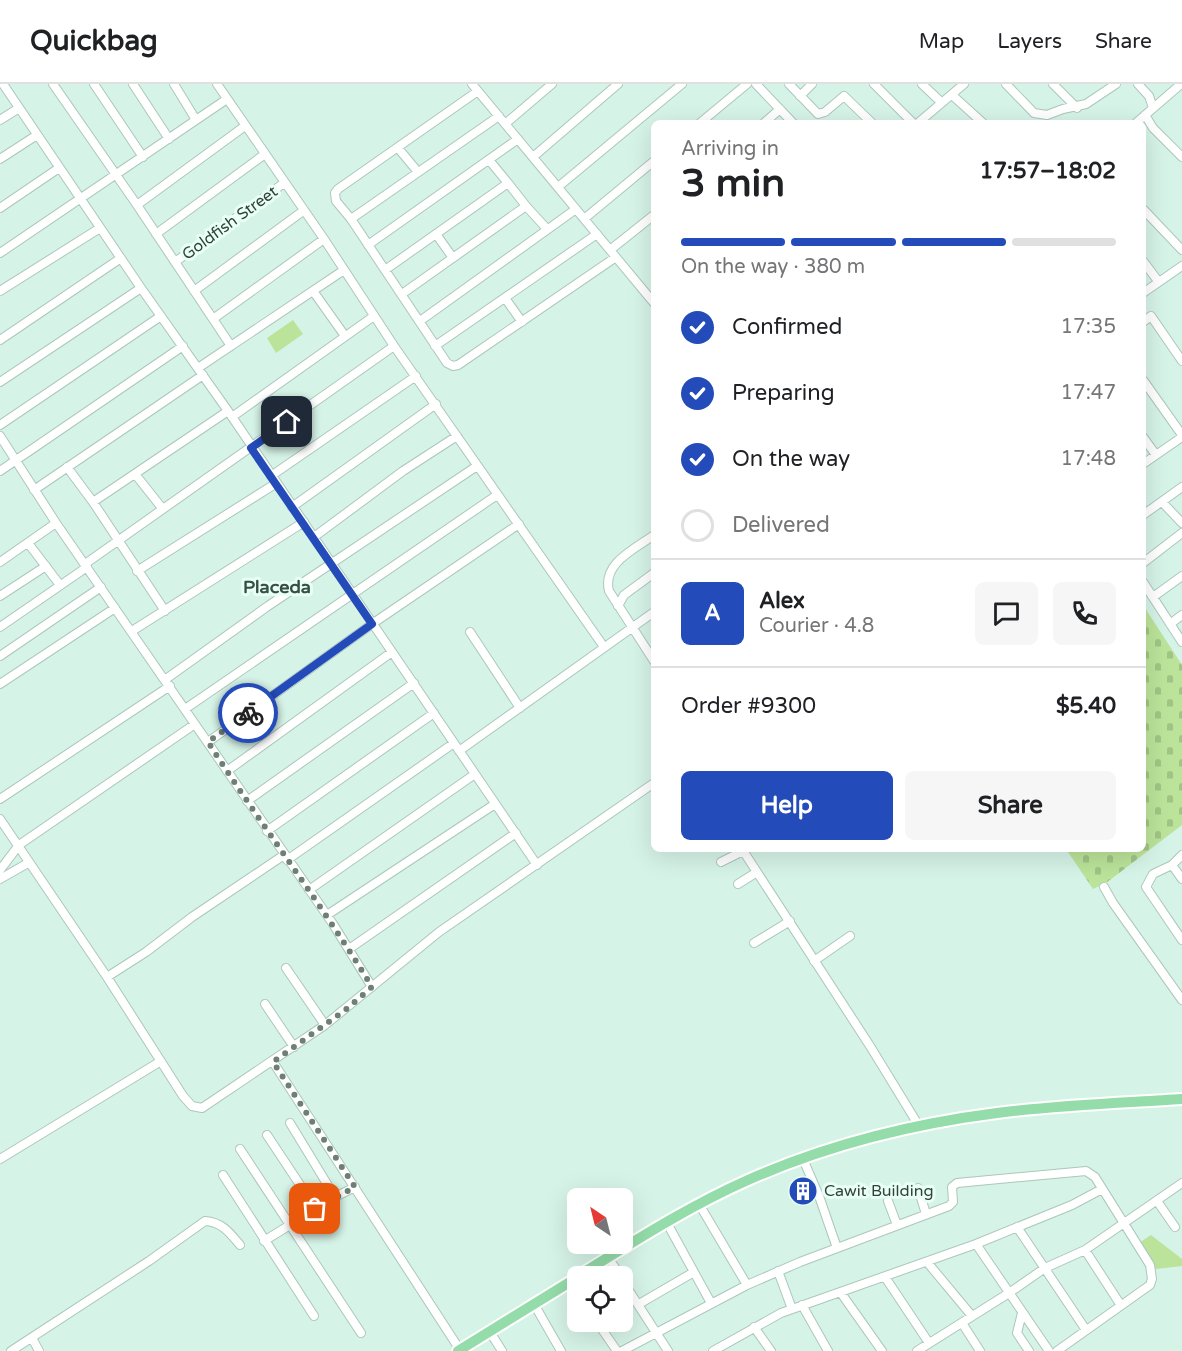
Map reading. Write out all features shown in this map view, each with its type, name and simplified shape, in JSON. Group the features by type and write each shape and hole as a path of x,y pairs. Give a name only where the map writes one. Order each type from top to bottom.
{"main road":[{"path":"595,1266 699,1204 748,1180 802,1159 870,1137 919,1126 1000,1113 1182,1102"},
{"path":"459,1350 567,1284"}],"street":[{"path":"16,84 3,86 537,865"},
{"path":"53,84 231,346"},
{"path":"94,84 143,156"},
{"path":"133,84 169,138"},
{"path":"174,84 196,120"},
{"path":"217,84 324,239 394,346 604,647"},
{"path":"506,124 552,84"},
{"path":"533,157 618,84"},
{"path":"558,187 682,84"},
{"path":"704,120 747,84"},
{"path":"756,84 790,120"},
{"path":"789,84 815,112 821,114 844,96 869,120"},
{"path":"800,96 813,84"},
{"path":"874,84 910,120"},
{"path":"922,84 941,102"},
{"path":"921,120 964,84"},
{"path":"1006,84 1034,113 1047,115 1073,104 1094,100 1116,84"},
{"path":"1053,84 1073,104"},
{"path":"1138,84 1151,99 1153,108"},
{"path":"1139,120 1181,84"},
{"path":"616,257 458,365 453,366 447,363 351,219 336,201 335,193 398,148 475,86 651,299"},
{"path":"952,95 979,120"},
{"path":"0,253 227,99"},
{"path":"0,120 19,108"},
{"path":"767,120 780,109"},
{"path":"1145,114 1153,128 1182,157"},
{"path":"351,219 499,116"},
{"path":"137,205 245,126"},
{"path":"0,159 37,135"},
{"path":"368,245 518,139"},
{"path":"398,148 418,172"},
{"path":"156,234 265,154"},
{"path":"489,160 547,229"},
{"path":"585,219 651,164"},
{"path":"0,208 59,168"},
{"name":"Goldfish Street","path":"175,262 284,183"},
{"path":"385,270 508,183"},
{"path":"402,294 526,206"},
{"path":"420,321 576,209"},
{"path":"194,291 303,211"},
{"path":"1146,212 1182,250"},
{"path":"610,250 651,217"},
{"path":"0,291 100,228"},
{"path":"436,234 453,258"},
{"path":"435,346 597,234"},
{"path":"213,319 324,239"},
{"path":"0,340 121,258"},
{"path":"1146,265 1158,281"},
{"path":"1146,291 1182,266"},
{"path":"34,490 200,372 231,346 344,270"},
{"path":"0,382 141,288"},
{"path":"313,291 345,336"},
{"path":"505,298 522,322"},
{"path":"93,502 230,414 374,315"},
{"path":"0,425 161,316"},
{"path":"1146,320 1151,316 1182,361"},
{"path":"0,471 183,346"},
{"path":"0,627 86,566 117,540 394,346"},
{"path":"137,571 273,480 416,376"},
{"path":"1146,384 1182,436 1146,462"},
{"path":"292,507 436,405"},
{"path":"0,436 34,490 327,915 372,987"},
{"path":"314,537 403,471 457,436"},
{"path":"1146,442 1156,455"},
{"path":"0,800 332,564 477,466"},
{"path":"67,467 93,502 165,611"},
{"path":"135,474 162,508"},
{"path":"1146,513 1182,488"},
{"path":"185,709 497,495"},
{"path":"1162,502 1182,523"},
{"path":"132,631 304,522"},
{"path":"0,562 57,523"},
{"path":"208,742 372,624 519,524"},
{"path":"1146,561 1182,533"},
{"path":"651,537 619,560 608,576 609,591 651,656"},
{"path":"28,543 60,585"},
{"path":"0,597 46,566"},
{"path":"618,606 624,595 651,575"},
{"path":"1153,597 1182,576"},
{"path":"1146,586 1182,642"},
{"path":"0,656 101,587"},
{"path":"0,684 116,608"},
{"path":"459,751 651,614"},
{"path":"1170,624 1182,615"},
{"path":"470,632 520,708"},
{"path":"227,771 392,652"},
{"path":"247,801 414,683"},
{"path":"267,831 434,713"},
{"path":"0,870 19,845 195,724"},
{"path":"107,977 146,952 198,912 286,857 454,742"},
{"path":"309,890 475,774"},
{"path":"0,819 188,1102 192,1106 202,1108 326,1025 439,932 651,785"},
{"path":"327,915 495,804"},
{"path":"349,949 516,833"},
{"path":"721,862 738,852"},
{"path":"743,852 790,921 919,1126"},
{"path":"1182,855 1172,865 1153,874 1146,887 1182,940"},
{"path":"0,879 28,863"},
{"path":"1172,865 1182,879"},
{"path":"738,885 757,872"},
{"path":"1104,887 1182,1000"},
{"path":"754,943 790,921"},
{"path":"814,961 850,936"},
{"path":"286,968 326,1025"},
{"path":"265,1004 294,1047"},
{"path":"0,1159 161,1061"},
{"path":"273,1062 459,1350"},
{"path":"290,1123 334,1197"},
{"path":"267,1135 315,1209"},
{"path":"240,1149 361,1333"},
{"path":"802,1159 819,1196 837,1248"},
{"path":"622,1351 711,1303 778,1271 951,1205 952,1187 957,1183 1086,1171 1093,1174 1150,1265 1152,1279 1150,1285 1120,1304 1057,1351"},
{"path":"223,1175 314,1316"},
{"path":"885,1277 924,1348 1045,1268 1085,1250 1182,1183"},
{"path":"264,1241 334,1197 355,1187"},
{"path":"918,1188 926,1214"},
{"path":"715,1350 754,1327 792,1309 976,1244 1072,1205 1102,1189"},
{"path":"888,1201 897,1225"},
{"path":"1157,1201 1175,1227"},
{"path":"699,1204 747,1285"},
{"path":"11,1351 149,1261 205,1221 225,1227 240,1245"},
{"path":"667,1223 711,1303"},
{"path":"1017,1227 1086,1330"},
{"path":"976,1244 1049,1351"},
{"path":"1085,1250 1120,1304"},
{"path":"608,1258 614,1266"},
{"path":"927,1262 972,1316"},
{"path":"778,1271 792,1309"},
{"path":"639,1304 694,1272"},
{"path":"841,1293 882,1351"},
{"path":"633,1295 668,1351"},
{"path":"534,1304 561,1351"},
{"path":"802,1305 828,1351"},
{"path":"1022,1313 1017,1333 1029,1351"},
{"path":"962,1323 980,1351"},
{"path":"754,1327 771,1351"},
{"path":"490,1332 502,1351"},
{"path":"604,1332 617,1351"},
{"path":"32,1338 39,1351"}],"green space":[{"path":"293,320 303,334 276,353 267,338"},
{"path":"1146,610 1182,665 1182,825 1106,883 1093,889 1068,852 1146,852"},
{"path":"1151,1235 1182,1259 1182,1266 1156,1269 1139,1243"}],"way so far":[{"path":"248,713 208,742 333,924 372,987 364,996 326,1025 273,1062 355,1187 315,1209"}],"place":[{"name":"Cawit Building","path":"803,1191"}],"district":[{"name":"Placeda","path":"277,587"}],"route":[{"path":"248,713 372,624 251,448 287,422"}]}
